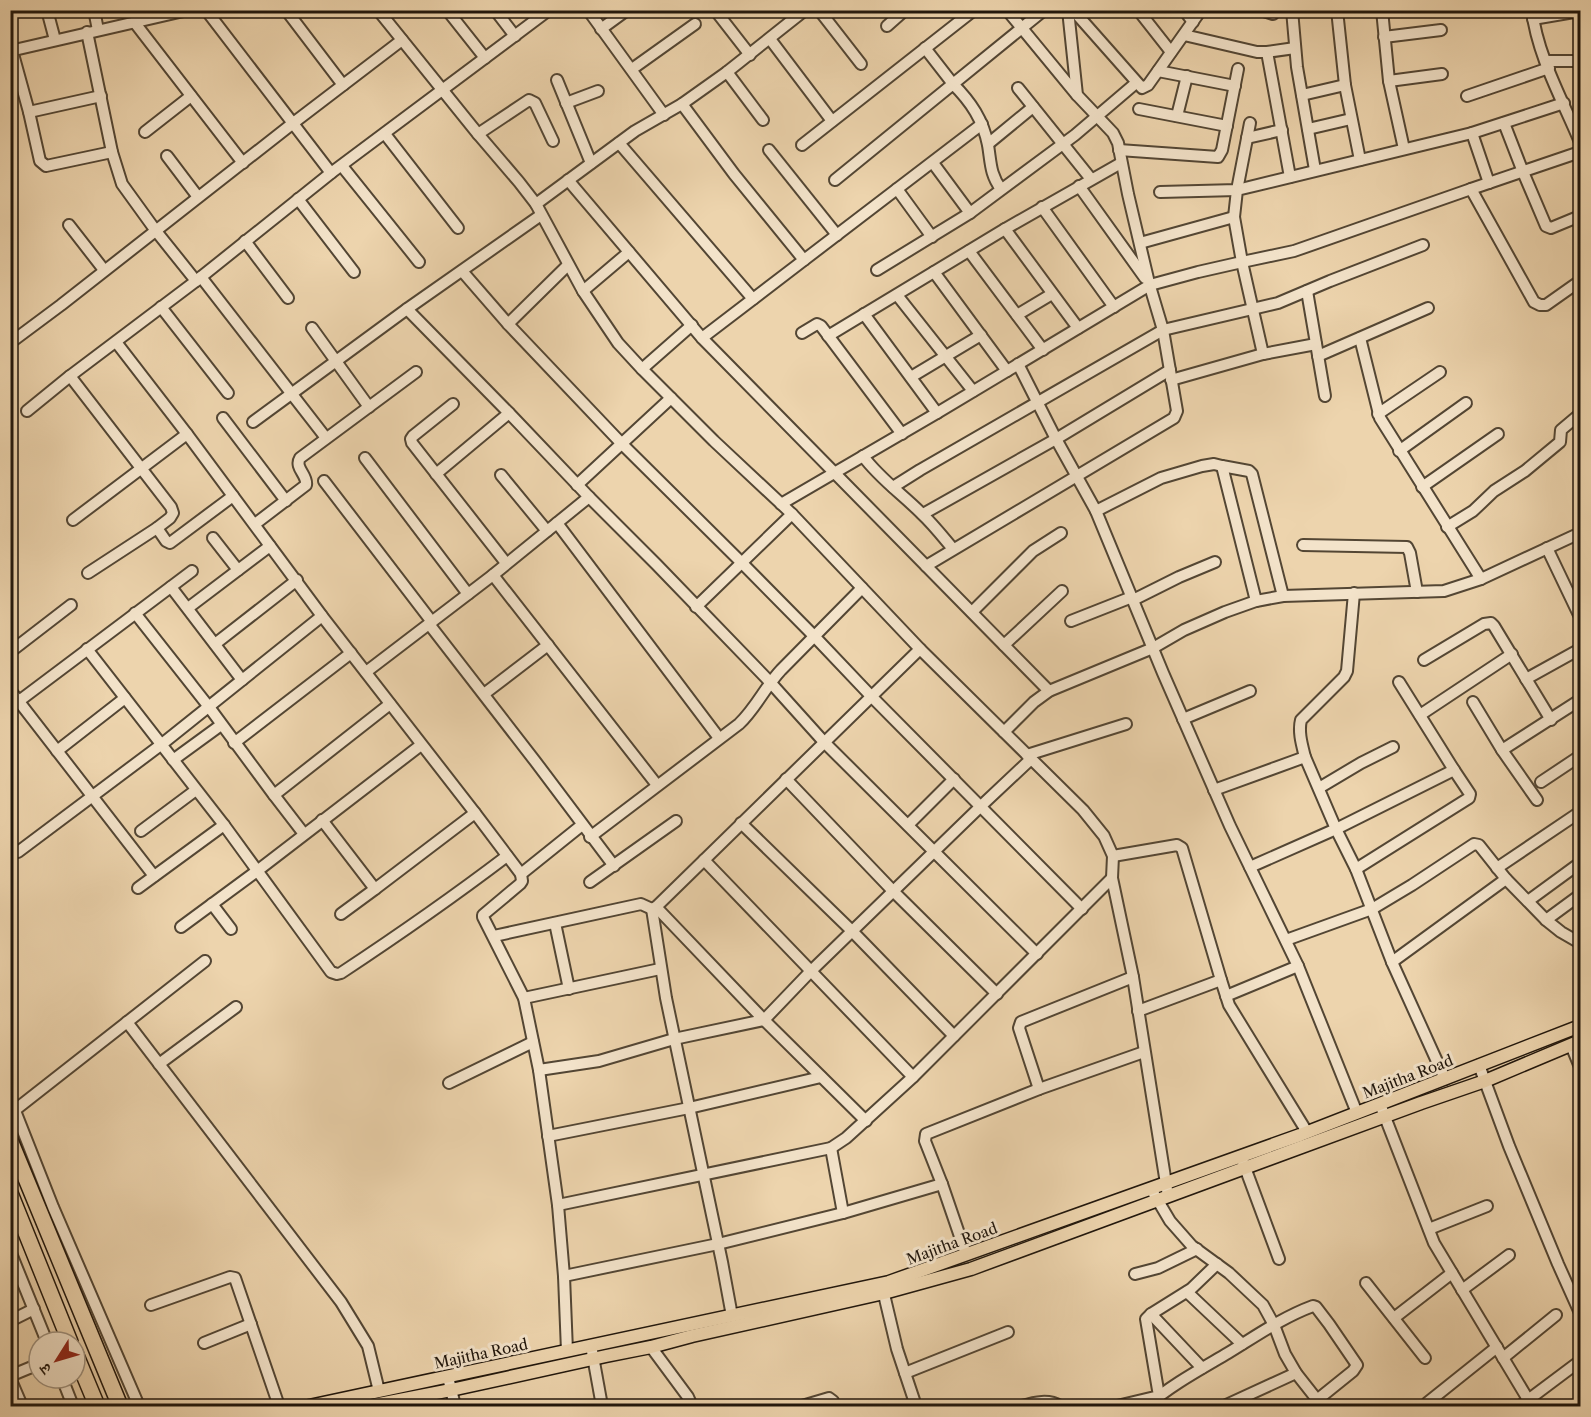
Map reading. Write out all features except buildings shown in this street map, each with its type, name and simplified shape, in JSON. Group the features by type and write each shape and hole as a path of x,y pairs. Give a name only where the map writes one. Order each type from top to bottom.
{"highway":[{"path":"10,1140 120,1407"},
{"path":"10,1193 65,1330"},
{"path":"87,1382 97,1407"}],"main road":[{"name":"Majitha Road","path":"369,1407 448,1377 732,1316 971,1269 1163,1198 1306,1132 1581,1026"},
{"name":"Majitha Road","path":"315,1406 379,1391 395,1398 452,1390 651,1347 883,1288 966,1254 1150,1188 1243,1162 1385,1117 1485,1081 1576,1043"}],"street":[{"path":"48,10 55,40"},
{"path":"94,10 93,32 101,96 112,152 122,184 156,231 199,279 326,438"},
{"path":"112,152 43,165 40,161 11,48 93,32 142,18 188,10"},
{"path":"206,10 331,174"},
{"path":"286,10 343,85"},
{"path":"378,10 536,204 583,291 618,343 671,398 792,514 920,649 1083,810 1104,836 1113,856 1112,878 1138,1011 1165,1183 1163,1198 1170,1221 1197,1249 1229,1273 1263,1305 1274,1325 1284,1354 1319,1403 1353,1371 1356,1363 1313,1306 1274,1325 1202,1368 1159,1396 1147,1407"},
{"path":"447,10 485,58"},
{"path":"495,10 514,36"},
{"path":"27,411 199,279 298,199 549,10"},
{"path":"588,10 664,115"},
{"path":"601,29 627,10"},
{"path":"715,10 750,55"},
{"path":"785,10 793,20"},
{"path":"536,204 619,143 682,104 727,72 805,10"},
{"path":"819,10 861,64"},
{"path":"887,26 905,10"},
{"path":"802,145 974,10"},
{"path":"926,566 1176,416 1177,411 1163,330 1116,137 1077,95 1006,10"},
{"path":"836,180 1044,10"},
{"path":"1068,10 1077,95"},
{"path":"1073,10 1136,83 1144,88 1202,10"},
{"path":"1138,10 1171,52"},
{"path":"1184,10 1193,22"},
{"path":"1261,10 1273,14"},
{"path":"1292,10 1295,48 1315,170"},
{"path":"1337,10 1345,85 1360,160"},
{"path":"1382,10 1389,81 1404,149"},
{"path":"1581,10 1533,15 1547,64 1581,142"},
{"path":"142,18 191,96 243,163"},
{"path":"632,69 695,24"},
{"path":"1384,37 1440,30"},
{"path":"1184,35 1257,52 1295,48"},
{"path":"770,39 832,121"},
{"path":"10,343 402,40"},
{"path":"925,48 975,108 988,144 991,172 1001,189"},
{"path":"1267,52 1290,177"},
{"path":"1467,96 1547,64 1581,61"},
{"path":"1119,150 1218,157 1222,150 1238,69"},
{"path":"1158,71 1235,86"},
{"path":"727,72 764,120"},
{"path":"1389,81 1442,74"},
{"path":"1177,116 1187,76"},
{"path":"557,80 591,163"},
{"path":"877,270 970,213 1063,144 1136,83"},
{"path":"1302,95 1345,85"},
{"path":"1018,88 1091,179"},
{"path":"566,103 598,91"},
{"path":"29,112 101,96"},
{"path":"145,132 191,96"},
{"path":"478,134 528,100 535,103 553,141"},
{"path":"1160,192 1237,190 1472,133 1564,103"},
{"path":"682,104 734,174 804,260"},
{"path":"988,144 1033,107"},
{"path":"1139,109 1227,126"},
{"path":"1308,129 1352,119"},
{"path":"1250,123 1234,217 1263,354"},
{"path":"1504,123 1522,172 1548,228 1581,216"},
{"path":"702,338 982,124"},
{"path":"1247,138 1282,130"},
{"path":"1472,133 1489,183"},
{"path":"385,134 458,228"},
{"path":"619,143 753,299"},
{"path":"769,150 837,235"},
{"path":"781,504 1043,350 1150,284 1294,251 1581,152"},
{"path":"166,156 198,197"},
{"path":"933,163 970,213"},
{"path":"828,336 1042,207 1121,163"},
{"path":"342,166 419,262"},
{"path":"568,180 702,338 1049,691"},
{"path":"1079,186 1150,284"},
{"path":"897,189 932,237"},
{"path":"1471,189 1534,302 1545,305 1581,281"},
{"path":"298,199 354,272"},
{"path":"1042,207 1114,307"},
{"path":"253,422 407,309 541,215"},
{"path":"1140,243 1234,217"},
{"path":"69,225 104,270"},
{"path":"1005,229 1078,328"},
{"path":"245,241 288,298"},
{"path":"893,487 1163,330 1278,303 1423,245"},
{"path":"969,251 1043,350"},
{"path":"583,291 629,252"},
{"path":"508,324 568,265"},
{"path":"462,271 508,324 622,444 1082,909"},
{"path":"934,272 1007,371"},
{"path":"1307,291 1325,396"},
{"path":"1017,315 1052,294"},
{"path":"897,295 973,391"},
{"path":"161,308 228,393"},
{"path":"407,309 770,682 824,742 1037,954"},
{"path":"1318,356 1428,309"},
{"path":"864,314 937,413"},
{"path":"802,333 819,324 902,434"},
{"path":"642,369 692,325"},
{"path":"312,328 369,407"},
{"path":"911,377 981,336"},
{"path":"1360,338 1378,414 1385,429 1480,579"},
{"path":"116,342 322,616 521,874 522,881 483,915 483,918 524,998 539,1070 558,1205 567,1351"},
{"path":"923,514 1171,375 1316,344"},
{"path":"1018,364 1096,511 1214,790 1298,966 1357,1113"},
{"path":"255,524 306,485 307,482 298,461 416,372"},
{"path":"1378,414 1440,372"},
{"path":"70,376 174,513 157,528 88,573"},
{"path":"577,485 671,398"},
{"path":"1399,451 1466,403"},
{"path":"453,404 411,439 412,443 506,563"},
{"path":"436,474 509,413"},
{"path":"1447,527 1473,511 1501,486 1525,471 1551,450 1561,440 1561,430 1581,414"},
{"path":"223,418 286,501"},
{"path":"73,520 187,434"},
{"path":"1422,487 1498,434"},
{"path":"863,456 880,477 923,514 953,549"},
{"path":"365,458 468,594"},
{"path":"1096,511 1161,478 1202,466 1214,464 1249,471 1252,474 1283,596"},
{"path":"1222,466 1256,601"},
{"path":"501,475 547,531"},
{"path":"324,481 614,866"},
{"path":"157,528 170,543 233,496"},
{"path":"366,672 589,497"},
{"path":"696,607 792,514"},
{"path":"557,523 719,738"},
{"path":"972,612 1033,551 1060,533"},
{"path":"1004,732 1034,702 1049,691 1153,648 1184,630 1225,612 1256,601 1283,596 1444,591 1480,579 1581,533"},
{"path":"213,538 238,570"},
{"path":"1302,545 1407,547 1416,592"},
{"path":"188,608 270,546"},
{"path":"1547,548 1581,617"},
{"path":"1071,621 1132,598 1215,562"},
{"path":"19,701 192,571"},
{"path":"492,575 657,785"},
{"path":"215,644 297,580"},
{"path":"171,587 242,680"},
{"path":"590,837 745,718 770,682 862,588"},
{"path":"1005,645 1062,591"},
{"path":"1354,593 1347,672 1305,714 1300,724 1301,738 1305,757 1356,869 1392,962 1445,1078"},
{"path":"10,652 71,605"},
{"path":"135,613 304,834"},
{"path":"18,852 162,744 322,616"},
{"path":"1424,660 1488,623 1494,626 1551,720"},
{"path":"484,694 548,645"},
{"path":"87,649 224,825 331,972 341,974 398,936 507,856"},
{"path":"654,908 920,649"},
{"path":"1526,679 1581,649"},
{"path":"234,743 351,653"},
{"path":"1420,715 1512,654"},
{"path":"1356,869 1469,798 1470,794 1400,682"},
{"path":"10,690 154,876"},
{"path":"1184,719 1250,691"},
{"path":"57,751 125,698"},
{"path":"1502,750 1581,700"},
{"path":"1473,702 1502,750 1537,800"},
{"path":"274,795 390,704"},
{"path":"539,1070 599,1061 674,1039 764,1020 1029,757 1126,724"},
{"path":"173,760 221,725"},
{"path":"181,927 421,745"},
{"path":"1319,788 1393,747"},
{"path":"1541,782 1581,756"},
{"path":"1214,790 1305,757"},
{"path":"1250,867 1454,770"},
{"path":"786,779 893,891 997,993"},
{"path":"908,825 954,779"},
{"path":"141,831 196,790"},
{"path":"341,914 475,813"},
{"path":"1497,868 1581,813"},
{"path":"322,820 375,889"},
{"path":"590,882 676,821"},
{"path":"741,823 852,931 954,1036"},
{"path":"138,888 224,825"},
{"path":"521,874 582,825"},
{"path":"1286,940 1372,909 1474,844 1479,845 1506,879 1546,920 1581,943"},
{"path":"1113,856 1177,845 1182,848 1229,1005 1306,1132"},
{"path":"704,860 913,1077"},
{"path":"1528,901 1581,864"},
{"path":"558,1205 831,1148 866,1121 913,1077 1112,878"},
{"path":"1392,962 1506,879"},
{"path":"1546,920 1581,895"},
{"path":"212,904 231,929"},
{"path":"494,936 641,904 654,908 866,1121"},
{"path":"654,908 660,969 732,1316"},
{"path":"555,923 569,989"},
{"path":"15,1110 205,961"},
{"path":"1226,996 1298,966"},
{"path":"524,998 660,969"},
{"path":"1039,1089 1019,1028 1021,1022 1132,977"},
{"path":"1138,1011 1221,980"},
{"path":"159,1064 236,1007"},
{"path":"127,1022 341,1302 368,1346 379,1391"},
{"path":"450,1083 533,1042"},
{"path":"1576,1043 1581,1067"},
{"path":"966,1254 925,1141 926,1134 1039,1089 1144,1052"},
{"path":"1479,1065 1509,1146 1581,1313"},
{"path":"548,1136 689,1108 821,1077"},
{"path":"10,1098 139,1407"},
{"path":"1380,1104 1434,1243 1497,1347 1527,1404 1581,1361"},
{"path":"831,1148 843,1213"},
{"path":"1243,1162 1279,1259"},
{"path":"564,1276 718,1244 843,1213 942,1184"},
{"path":"1150,1188 1163,1198"},
{"path":"1429,1229 1486,1206"},
{"path":"1135,1274 1158,1268 1197,1249"},
{"path":"10,1251 42,1330"},
{"path":"1462,1290 1509,1255"},
{"path":"1159,1396 1146,1321 1151,1314 1187,1292 1217,1264"},
{"path":"1394,1318 1452,1273"},
{"path":"151,1305 233,1277 279,1407"},
{"path":"1366,1283 1425,1358"},
{"path":"883,1288 897,1349 916,1407"},
{"path":"1187,1292 1242,1344"},
{"path":"10,1322 34,1309"},
{"path":"1151,1314 1202,1368"},
{"path":"1503,1358 1556,1315"},
{"path":"204,1343 251,1324"},
{"path":"905,1373 1008,1332"},
{"path":"591,1346 602,1407"},
{"path":"651,1347 688,1397 692,1407"},
{"path":"1427,1403 1497,1347"},
{"path":"22,1407 10,1377 27,1369"},
{"path":"1224,1407 1296,1373"},
{"path":"448,1377 455,1407"},
{"path":"67,1390 73,1407"},
{"path":"1117,1407 1159,1396"},
{"path":"802,1407 829,1398 833,1401 834,1407"},
{"path":"1023,1407 1040,1401 1057,1404 1060,1407"}]}
